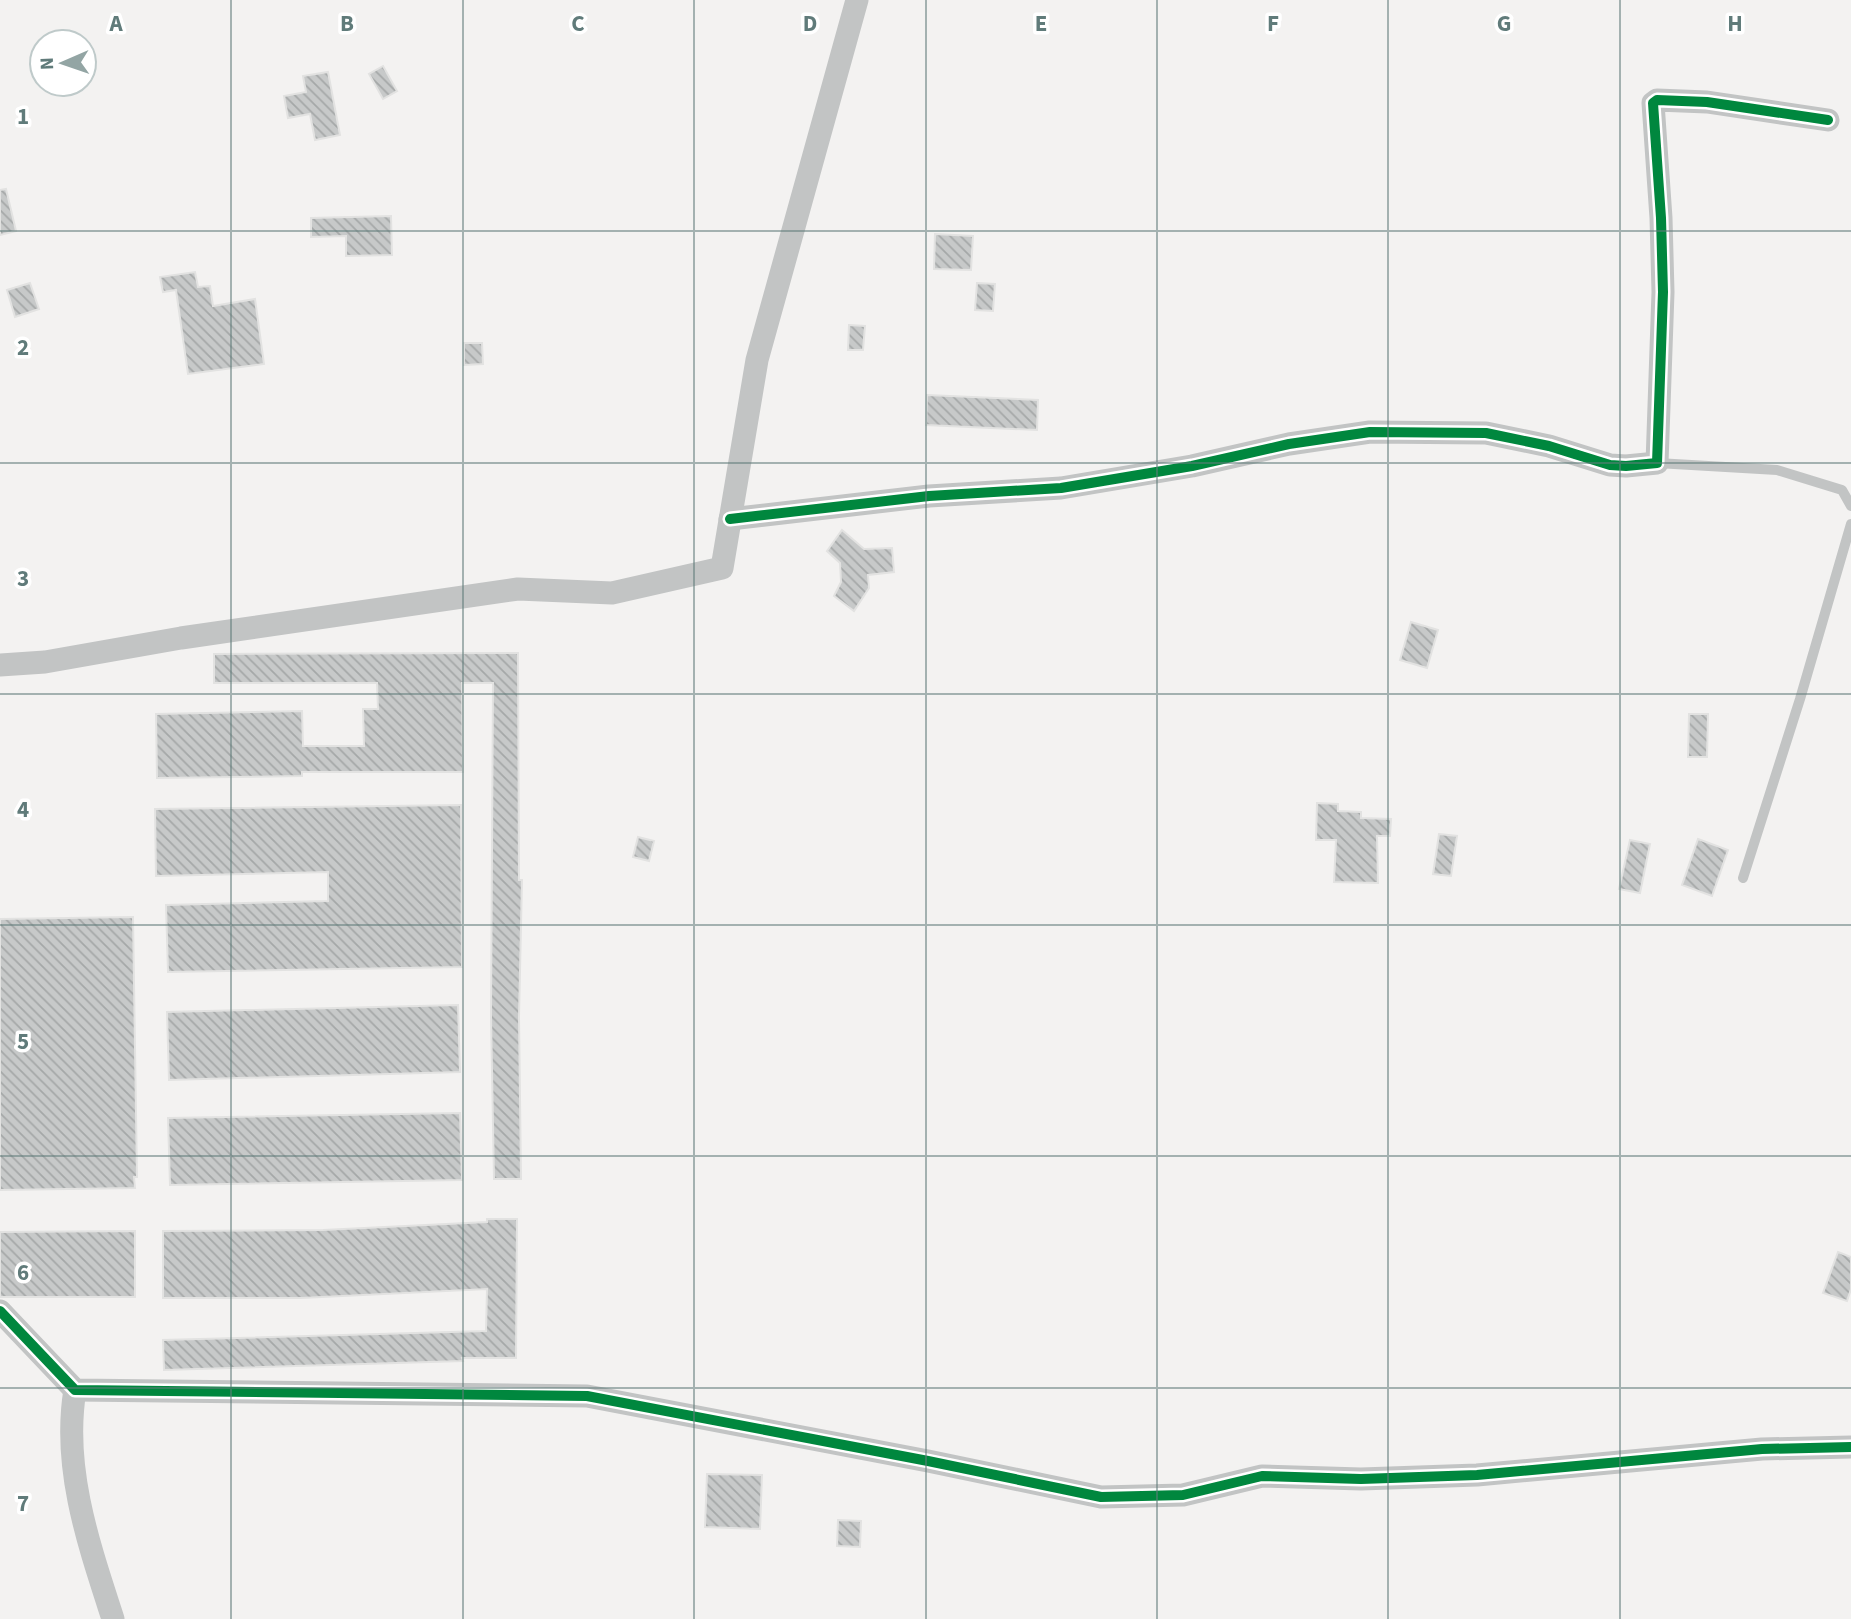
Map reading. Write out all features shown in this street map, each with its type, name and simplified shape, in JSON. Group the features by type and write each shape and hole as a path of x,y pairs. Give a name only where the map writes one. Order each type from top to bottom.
{"street":[{"path":"0,665 45,662 181,638 518,589 612,593 722,568 757,360 857,0"},
{"path":"730,519 929,496 1060,488 1192,466 1289,444 1370,432 1486,433 1549,446 1610,465 1657,463 1663,292 1653,103 1657,100 1707,102 1828,120"},
{"path":"0,1311 75,1390 587,1395 1101,1497 1183,1495 1262,1476 1361,1479 1477,1475 1762,1449 1851,1447"},
{"path":"75,1390 71,1415 76,1489 93,1558 113,1619"}],"lane":[{"path":"1657,463 1777,470 1842,490 1851,506"},
{"path":"1743,878 1800,699 1851,524"}],"building":[{"path":"383,66 397,91 383,99 369,74"},
{"path":"328,72 340,135 315,140 310,114 288,118 284,96 306,92 303,76"},
{"path":"6,189 16,231 0,235 0,190"},
{"path":"391,216 392,255 346,256 346,236 311,237 311,218"},
{"path":"935,234 973,236 971,270 934,269"},
{"path":"195,272 198,287 210,286 213,306 255,299 264,364 188,374 176,290 163,292 160,277"},
{"path":"30,283 39,309 15,317 7,290"},
{"path":"977,283 995,284 993,311 975,310"},
{"path":"849,325 865,326 863,350 848,350"},
{"path":"464,343 482,343 483,364 464,365"},
{"path":"927,395 1038,400 1037,430 926,425"},
{"path":"842,530 864,549 892,548 894,572 868,575 869,588 854,611 834,596 841,582 840,563 827,551"},
{"path":"1411,622 1438,630 1427,668 1400,660"},
{"path":"518,653 519,880 522,880 519,1017 521,1179 494,1179 491,1017 493,683 462,683 463,772 302,772 302,776 157,778 156,714 302,711 303,746 364,746 363,709 378,709 377,683 214,683 214,654"},
{"path":"1689,714 1708,714 1707,757 1688,757"},
{"path":"1317,803 1338,804 1338,811 1361,812 1361,818 1391,819 1390,836 1377,836 1378,883 1334,882 1336,840 1316,840"},
{"path":"461,805 462,967 168,972 166,905 328,901 328,872 156,876 155,809"},
{"path":"1439,834 1457,836 1451,876 1433,874"},
{"path":"638,837 654,841 649,861 633,857"},
{"path":"1698,839 1728,850 1712,896 1682,885"},
{"path":"1630,840 1650,844 1640,893 1619,889"},
{"path":"133,917 135,1188 0,1190 0,919"},
{"path":"458,1005 460,1072 169,1080 167,1012"},
{"path":"460,1113 462,1180 170,1185 168,1118"},
{"path":"487,1219 517,1219 516,1358 164,1370 163,1340 486,1331 487,1289 301,1298 163,1298 163,1231 323,1230 487,1222"},
{"path":"135,1231 135,1297 0,1297 0,1232"},
{"path":"1838,1252 1851,1257 1851,1289 1847,1301 1823,1293"},
{"path":"707,1474 762,1475 760,1529 705,1527"},
{"path":"838,1520 861,1521 860,1547 837,1546"}],"cycle path":[{"path":"730,519 929,496 1061,488 1192,466 1289,444 1370,432 1486,433 1549,446 1610,465 1657,463 1663,292 1653,103 1657,100 1707,102 1828,120"},
{"path":"0,1311 75,1390 587,1396 1101,1497 1183,1495 1262,1476 1361,1479 1477,1475 1762,1449 1851,1447"}]}
